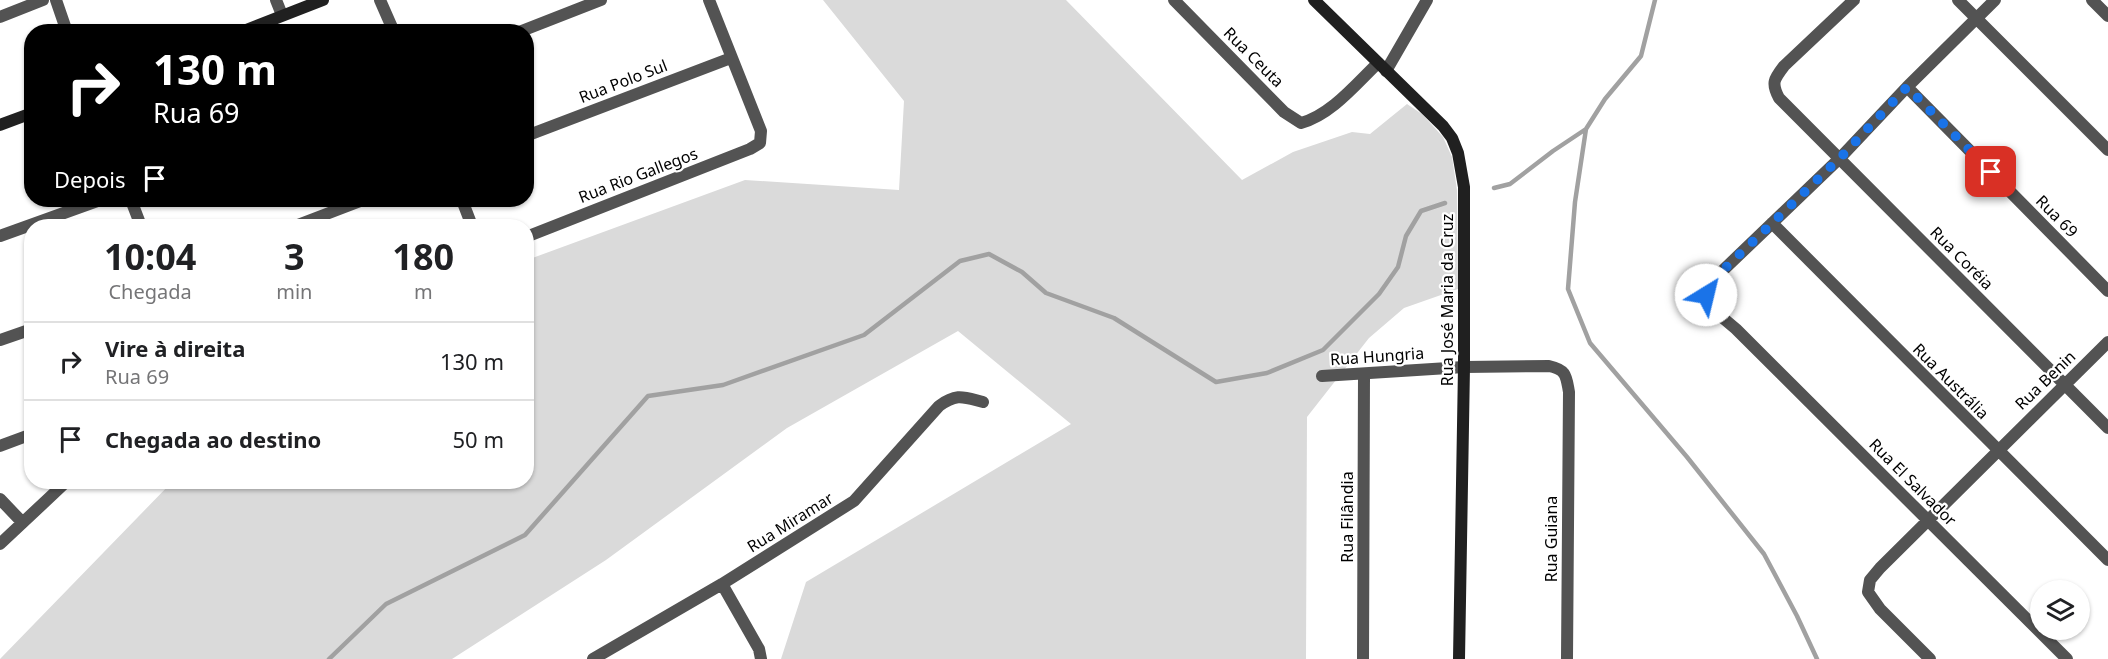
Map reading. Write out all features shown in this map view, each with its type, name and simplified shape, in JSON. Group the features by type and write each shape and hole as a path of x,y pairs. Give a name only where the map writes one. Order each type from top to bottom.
{"street":[{"path":"0,17 44,0"},
{"path":"56,0 64,24"},
{"path":"276,0 282,15"},
{"path":"260,24 323,0"},
{"path":"380,0 390,24"},
{"path":"534,26 601,0"},
{"path":"709,0 731,58"},
{"name":"Rua Ceuta","path":"1174,0 1284,112 1301,123 1313,120 1382,67"},
{"name":"Rua José Maria da Cruz","path":"1314,0 1443,126 1452,138 1458,153 1464,187 1464,367 1459,659"},
{"path":"1382,67 1427,0"},
{"name":"Rua Coréia","path":"1854,0 1803,47 1775,77 1773,88 1779,98 2108,428"},
{"path":"1958,0 2108,150"},
{"name":"Rua El Salvador","path":"1995,0 1907,87 1840,158 1708,286 1706,295 1709,302 2067,659"},
{"path":"2092,0 2108,16"},
{"name":"Rua Polo Sul","path":"534,133 731,58"},
{"name":"Rua Rio Gallegos","path":"534,234 760,143 761,130 731,58"},
{"name":"Rua 69","path":"1907,87 2108,291"},
{"path":"0,125 24,116"},
{"path":"47,219 81,207"},
{"path":"313,219 345,207"},
{"name":"Rua Austrália","path":"1772,223 2108,560"},
{"path":"0,236 24,227"},
{"path":"0,340 24,331"},
{"name":"Rua Benin","path":"1930,659 1880,609 1868,592 1870,580 1997,450 2108,342"},
{"name":"Rua Hungria","path":"1322,376 1464,367 1549,366 1559,368 1564,372 1567,380 1568,419"},
{"name":"Rua Filândia","path":"1363,659 1364,374"},
{"name":"Rua Miramar","path":"593,659 722,584 854,501 939,406 950,398 960,396 983,402"},
{"name":"Rua Guiana","path":"1567,659 1568,419"},
{"path":"0,446 24,437"},
{"path":"0,544 58,489"},
{"path":"0,498 22,522"},
{"path":"722,584 759,649 761,659"}],"shaded area":[{"path":"823,0 1066,0 1242,180 1293,152 1352,132 1370,134 1407,104 1422,114 1443,137 1452,157 1457,190 1458,289 1404,308 1369,338 1307,417 1306,659 781,659 806,582 1071,424 958,331 787,428 606,560 452,659 0,659 165,489 534,489 534,257 745,180 899,190 904,101"}],"waterway":[{"path":"1494,188 1510,184 1586,129 1605,99 1641,56 1655,0"},
{"path":"1586,129 1575,202 1568,289 1590,343 1687,457 1764,554 1817,659"},
{"path":"329,659 386,604 525,535 648,396 723,385 864,335 960,261 989,254 1022,272 1046,293 1114,318 1216,382 1267,373 1323,350 1379,294 1398,267 1406,236 1421,211 1445,203"}],"route":[{"path":"1706,295 1708,286 1716,277 1840,158 1907,87 1991,172"}]}
